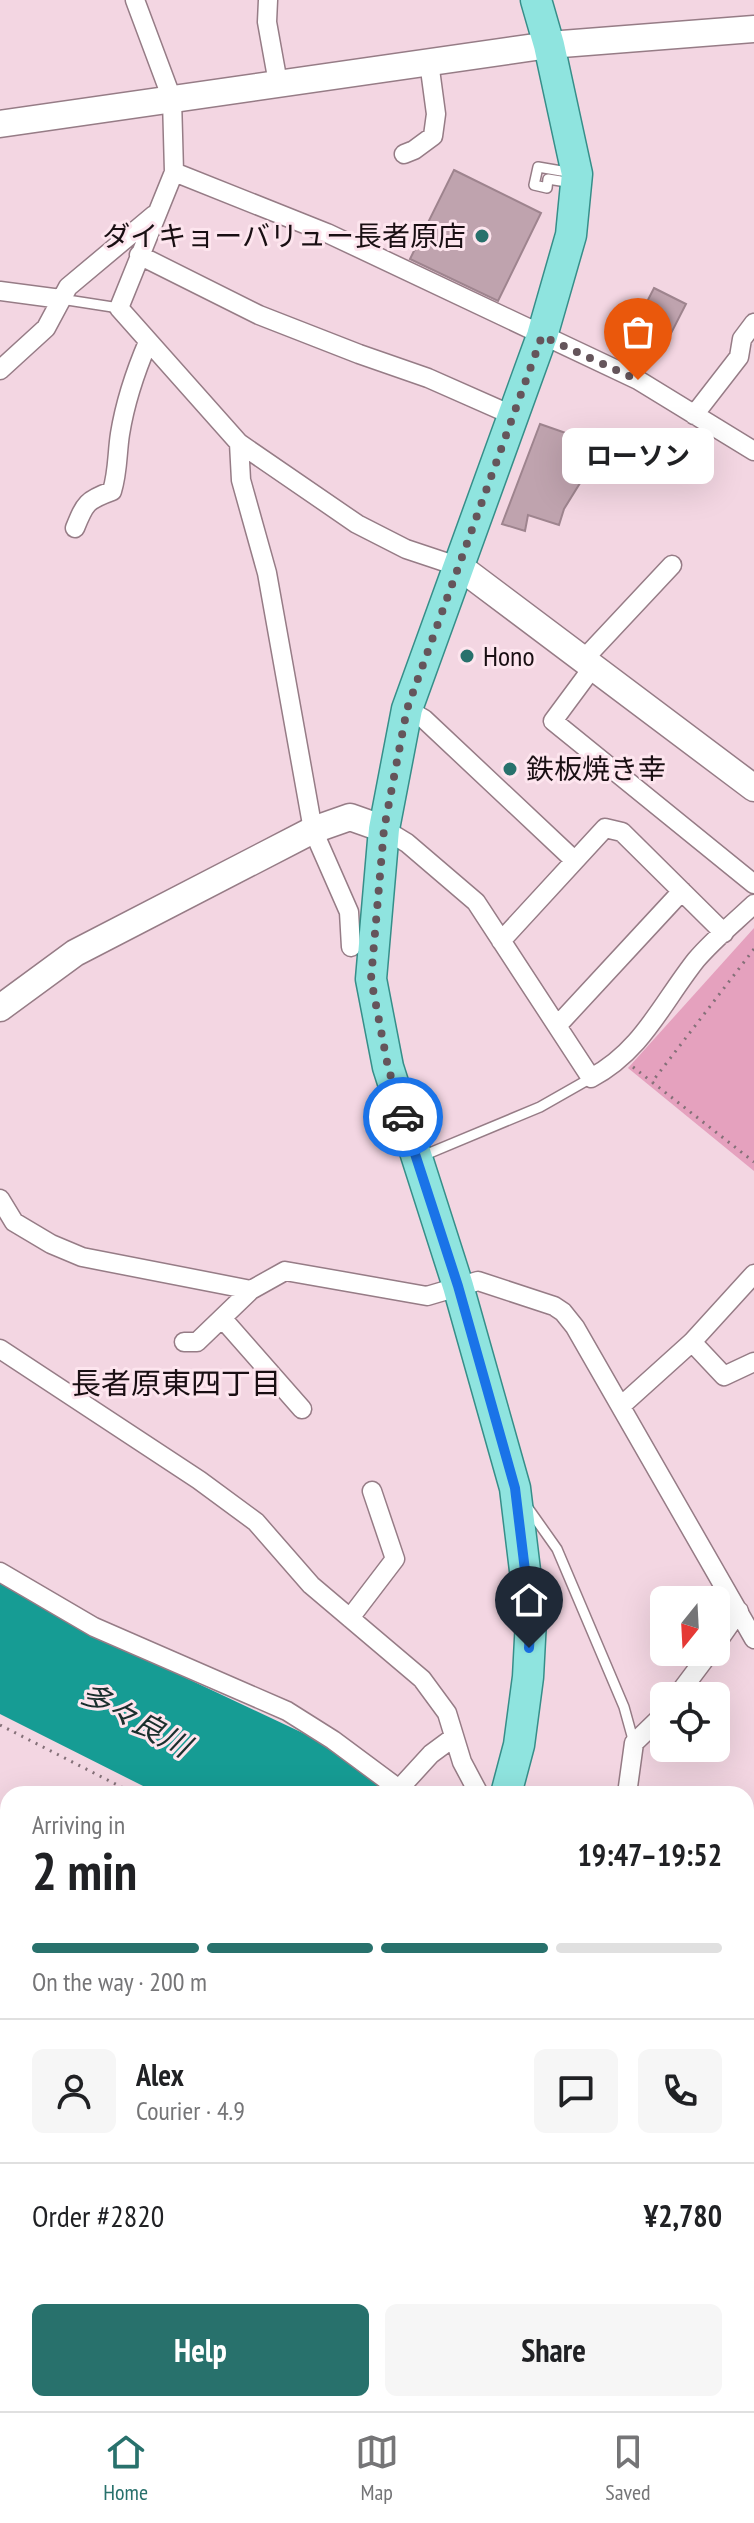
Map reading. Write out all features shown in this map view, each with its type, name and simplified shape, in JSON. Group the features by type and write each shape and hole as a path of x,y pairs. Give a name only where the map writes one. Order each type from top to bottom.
{"main road":[{"path":"508,1786 519,1745 528,1677 531,1620 515,1488 458,1286 388,1067 371,979 384,829 407,709 542,336 571,235 576,179 549,45 536,0"}],"street":[{"path":"135,0 172,99 174,172 119,308 239,443 357,524 406,549 460,567 754,788"},
{"path":"268,0 267,22 278,83"},
{"path":"0,124 549,45 754,29"},
{"path":"404,154 433,136 436,114 429,62"},
{"path":"174,172 327,233 638,380 754,451"},
{"path":"0,370 46,328 68,287 158,211"},
{"path":"139,255 259,315 428,378 514,416"},
{"path":"0,291 61,299"},
{"path":"694,415 739,357 742,339 754,323"},
{"path":"75,528 90,499 112,491 121,432 148,342"},
{"path":"239,443 241,480 267,573 313,830 349,912 351,947"},
{"path":"672,565 588,663 553,721 754,884"},
{"path":"407,709 424,719 574,860"},
{"path":"0,1008 75,953 313,830 350,817 384,829 407,843 476,902 591,1078 612,1067 655,1022 697,959 754,904"},
{"path":"501,941 605,828 622,832 724,933"},
{"path":"557,1026 682,891"},
{"path":"0,1199 14,1222 51,1244 82,1257 251,1290"},
{"path":"184,1342 197,1342 251,1290 285,1271 427,1296 478,1281 554,1306 575,1327 754,1639"},
{"path":"621,1406 692,1342 754,1274"},
{"path":"222,1318 302,1409"},
{"path":"692,1342 724,1376 754,1362"},
{"path":"0,1349 199,1480 256,1522 311,1585 422,1679 447,1713 462,1762 475,1786"},
{"path":"350,1618 395,1559 372,1491"},
{"path":"0,1572 94,1627 287,1711 333,1740 395,1786"},
{"path":"730,1624 739,1611"},
{"path":"628,1786 634,1743 650,1728"},
{"path":"402,1786 431,1754 454,1737"}],"lane":[{"path":"61,299 119,308"},
{"path":"416,1159 540,1107 591,1078"},
{"path":"515,1488 557,1549 624,1707 634,1743"}],"path":[{"path":"652,1082 754,949"},
{"path":"621,1058 754,1162"},
{"path":"0,1725 119,1786"}],"shaded area":[{"path":"754,928 754,1171 628,1068"}],"water":[{"name":"多々良川","path":"0,1581 82,1629 322,1742 386,1786 143,1786 0,1714"}],"building":[{"path":"454,170 541,213 498,301 410,259"},
{"path":"654,288 686,304 663,349 631,333"},
{"path":"540,424 603,446 564,509 559,525 528,515 525,531 502,524"}],"way so far":[{"path":"403,1117 388,1067 371,979 384,829 407,709 542,336 638,380"}],"place":[{"name":"ダイキョーバリュー長者原店","path":"482,236"},
{"name":"ローソン","path":"638,380"},
{"name":"Hono","path":"467,656"},
{"name":"鉄板焼き幸","path":"510,769"}],"district":[{"name":"長者原東四丁目","path":"176,1384"}],"route":[{"path":"403,1117 458,1286 515,1488 531,1620 529,1648"}]}
